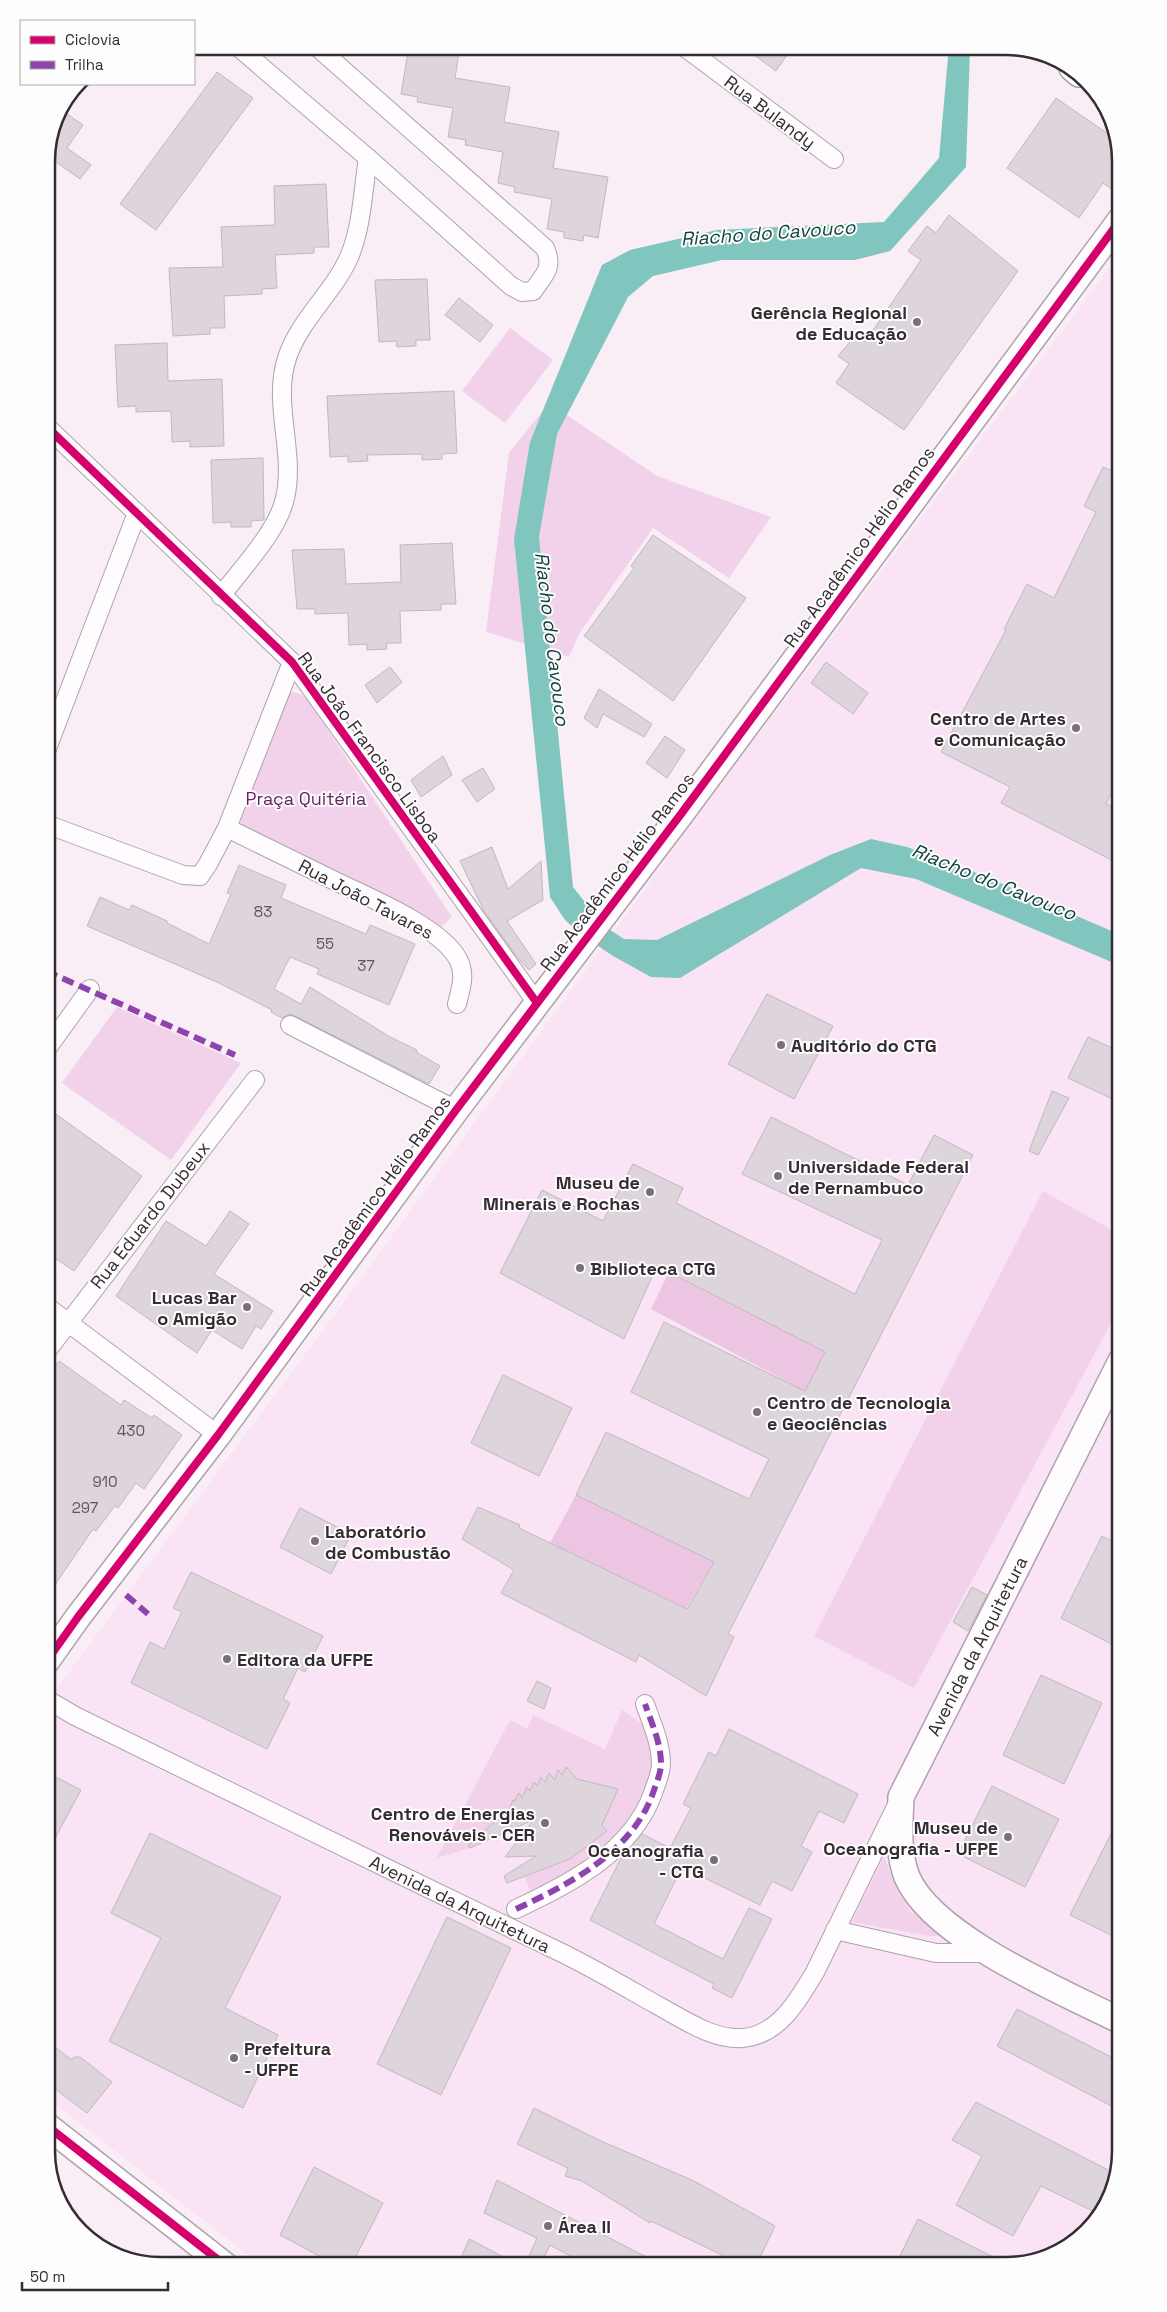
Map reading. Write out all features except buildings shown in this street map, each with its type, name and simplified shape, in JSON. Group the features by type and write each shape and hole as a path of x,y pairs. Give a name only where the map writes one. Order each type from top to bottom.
{"street":[{"path":"248,55 368,158 511,286 522,292 532,291 548,270 549,258 545,248 326,55"},
{"name":"Rua Bulandy","path":"695,55 834,159"},
{"path":"221,596 273,527 285,499 288,475 281,390 288,356 310,316 335,282 350,256 357,232 368,158"},
{"name":"Rua Acadêmico Hélio Ramos","path":"55,1649 218,1435 456,1110 612,904 1112,231"},
{"name":"Rua João Francisco Lisboa","path":"55,435 221,596 292,662 537,1003"},
{"path":"55,729 137,513"},
{"path":"55,827 183,875 200,876 226,828 292,662"},
{"name":"Rua João Tavares","path":"226,828 407,917 442,940 458,960 462,970 463,982 457,1004"},
{"path":"55,1038 90,989"},
{"path":"290,1025 456,1110"},
{"name":"Rua Eduardo Dubeux","path":"55,1340 255,1080"},
{"path":"55,1313 218,1435"},
{"name":"Avenida da Arquitetura","path":"55,1704 75,1716 388,1870 560,1952 702,2029 716,2034 743,2038 757,2035 784,2018 801,1996 1112,1381"},
{"path":"516,1909 552,1892 609,1855 628,1836 639,1821 650,1802 661,1765 657,1736 645,1704"},
{"path":"901,1798 900,1831 907,1876 917,1894 938,1915 986,1953 1112,2016"},
{"path":"835,1930 936,1953 986,1953"},
{"path":"55,2132 215,2257"}],"shaded area":[{"name":"Universidade Federal de Pernambuco","path":"1112,265 1112,2151 1111,2165 1104,2192 1086,2221 1071,2235 1047,2249 1020,2256 250,2257 55,2104 55,1691 333,1317 739,760"},
{"path":"669,1272 825,1352 805,1391 651,1309"},
{"path":"576,1495 714,1562 686,1608 550,1543"}],"green space":[{"path":"510,328 553,360 505,423 462,391"},
{"path":"549,403 657,476 771,517 729,578 653,528 579,634 569,657 486,632 509,453"},
{"name":"Praça Quitéria","path":"292,692 306,698 312,706 452,917 438,930 243,828 240,819 288,695"},
{"path":"117,1007 241,1063 171,1160 62,1083"},
{"path":"1043,1191 1112,1230 1112,1322 914,1688 814,1636"},
{"path":"622,1710 641,1723 650,1733 655,1769 641,1809 605,1852 533,1897 524,1877 570,1859 606,1831 601,1823 617,1791 616,1788 568,1777 571,1772 566,1767 562,1779 558,1770 555,1778 558,1781 552,1784 553,1778 549,1773 546,1780 548,1785 542,1777 538,1787 533,1782 531,1789 533,1795 527,1787 524,1794 526,1800 522,1800 519,1793 515,1804 513,1800 513,1810 487,1829 476,1846 437,1858 510,1720 527,1729 533,1715 605,1749"},
{"path":"884,1857 898,1892 911,1912 941,1931 940,1936 929,1936 852,1922"}],"water":[{"name":"Riacho do Cavouco","path":"948,55 970,55 966,167 890,251 855,260 722,260 653,276 628,297 557,434 539,537 573,887 604,926 624,939 657,940 830,855 871,839 907,847 972,871 1112,931 1112,962 916,879 861,868 680,978 651,977 613,956 582,935 565,920 550,897 514,539 530,442 602,265 630,250 717,230 884,222 939,158"}],"marked path":[{"path":"55,975 235,1055"},
{"path":"126,1595 148,1614"},
{"path":"516,1909 557,1889 597,1864 615,1849 643,1814 657,1782 661,1764 658,1741 645,1704"}],"cycle path":[{"path":"55,1649 218,1435 456,1110 681,814 1112,231"},
{"path":"55,435 292,662 537,1003"},
{"path":"55,2132 215,2257"}],"place":[{"name":"Gerência Regional de Educação","path":"917,322"},
{"name":"Centro de Artes e Comunicação","path":"1076,728"},
{"name":"Auditório do CTG","path":"781,1045"},
{"name":"Universidade Federal de Pernambuco","path":"778,1176"},
{"name":"Museu de Minerais e Rochas","path":"650,1192"},
{"name":"Biblioteca CTG","path":"580,1268"},
{"name":"Lucas Bar o Amigão","path":"247,1307"},
{"name":"Centro de Tecnologia e Geociências","path":"757,1412"},
{"name":"Laboratório de Combustão","path":"315,1541"},
{"name":"Editora da UFPE","path":"227,1659"},
{"name":"Centro de Energias Renováveis - CER","path":"545,1823"},
{"name":"Museu de Oceanografia - UFPE","path":"1008,1837"},
{"name":"Oceanografia - CTG","path":"714,1860"},
{"name":"Prefeitura - UFPE","path":"234,2058"},
{"name":"Área II","path":"548,2226"}]}
